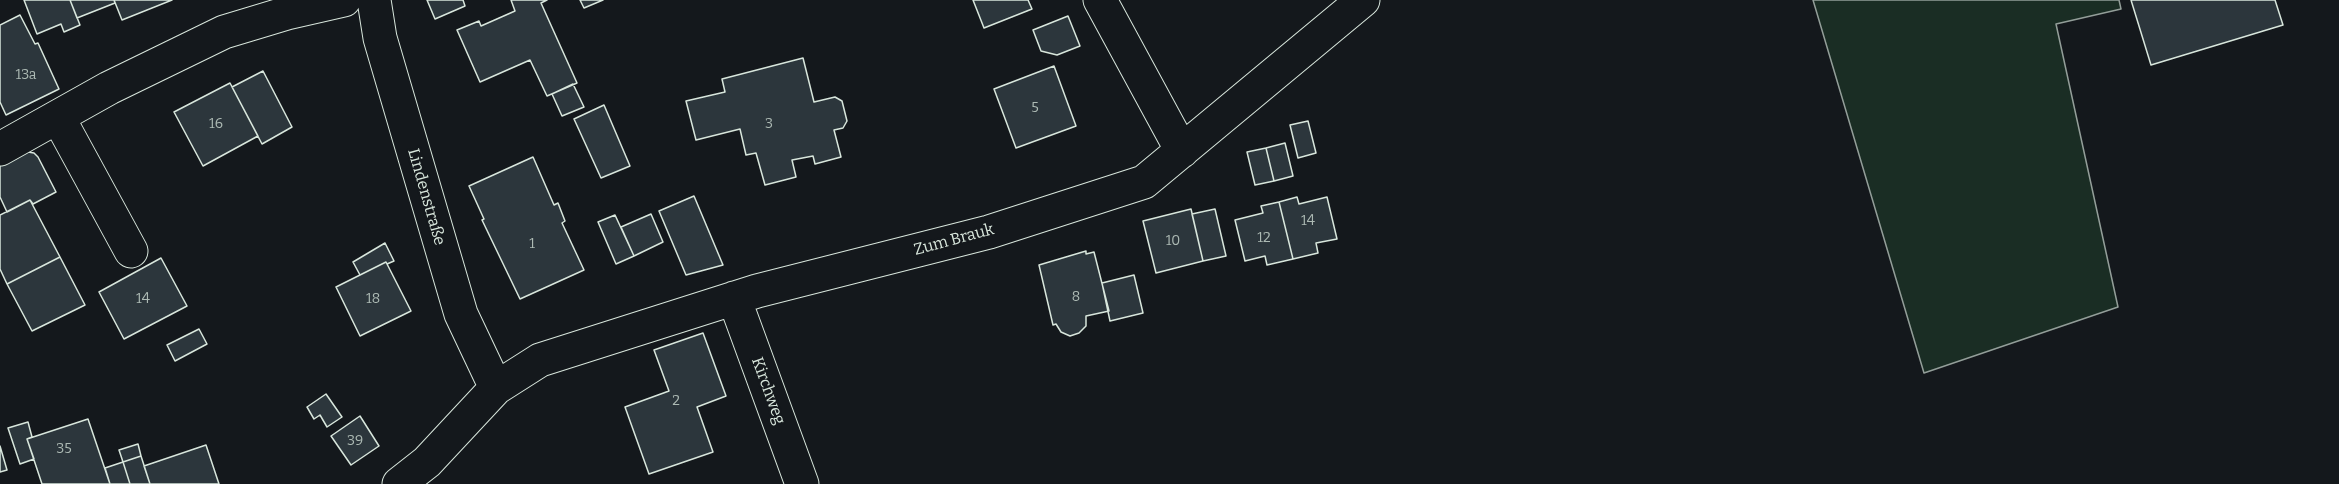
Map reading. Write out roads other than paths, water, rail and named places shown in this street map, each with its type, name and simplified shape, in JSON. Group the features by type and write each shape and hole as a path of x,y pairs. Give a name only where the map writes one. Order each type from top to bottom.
{"street":[{"path":"0,149 109,88 224,32 287,12 344,0"},
{"name":"Lindenstraße","path":"374,0 380,38 460,314 496,388"},
{"path":"1100,0 1130,60 1182,151"},
{"name":"Zum Brauk","path":"399,484 427,462 496,388 540,360 734,298 989,232 1144,182 1363,0"},
{"path":"58,117 131,251"},
{"name":"Kirchweg","path":"734,298 802,484"}]}
